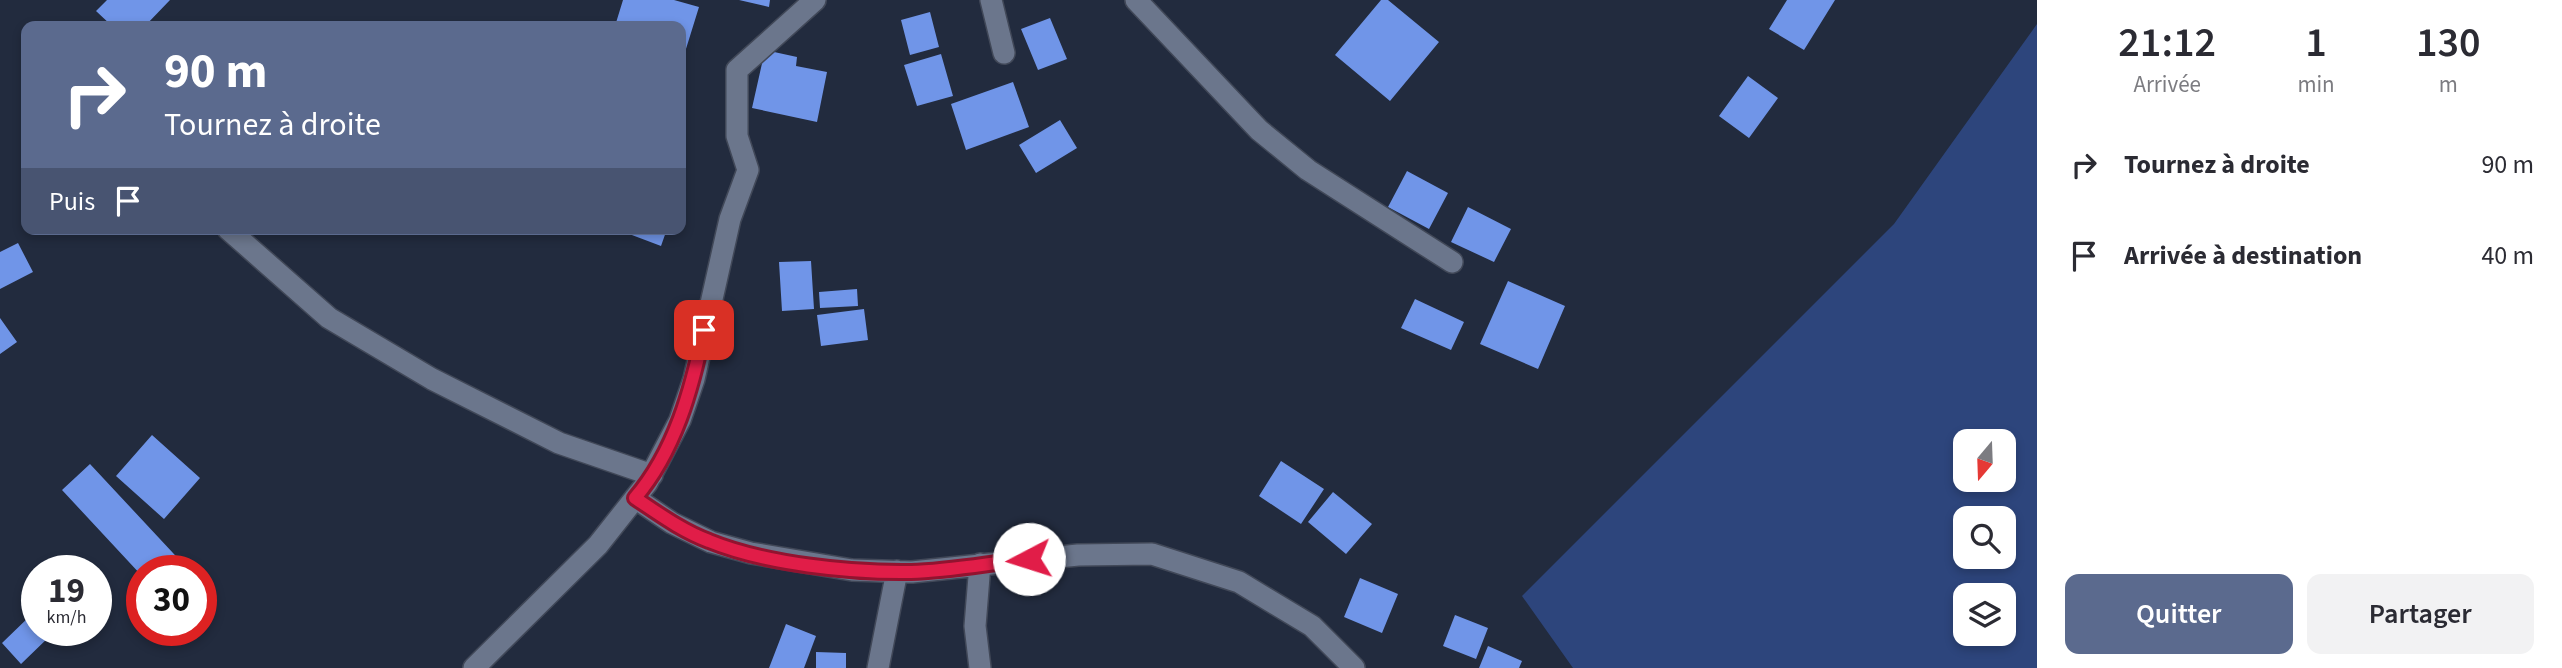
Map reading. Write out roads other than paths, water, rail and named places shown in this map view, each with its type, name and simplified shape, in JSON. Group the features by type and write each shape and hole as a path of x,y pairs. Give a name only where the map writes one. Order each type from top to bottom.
{"street":[{"path":"474,668 598,545 652,475 680,421 694,379 717,270 748,170 737,136 737,70 815,0"},
{"path":"991,0 1004,53"},
{"path":"1136,0 1259,130 1308,170 1452,262"},
{"path":"235,235 329,318 432,379 559,443 652,475"},
{"path":"635,498 672,523 711,542 808,564 852,570 898,571 1078,555 1152,554 1239,582 1312,626 1354,668"},
{"path":"979,564 975,626 980,668"},
{"path":"878,668 898,571"}]}
